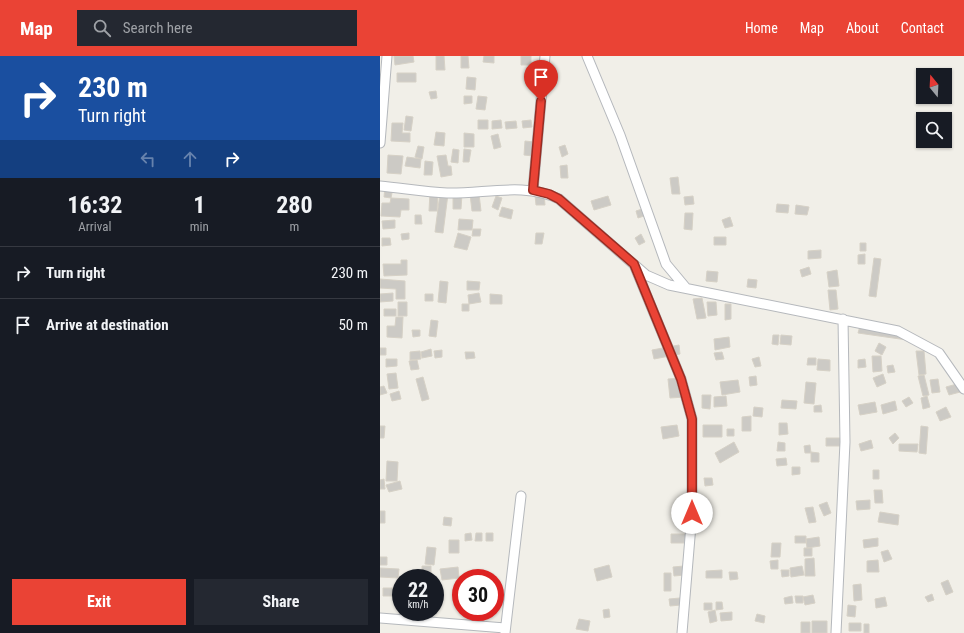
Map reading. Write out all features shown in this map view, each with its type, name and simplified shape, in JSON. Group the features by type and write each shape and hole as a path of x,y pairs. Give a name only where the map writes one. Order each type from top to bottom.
{"street":[{"path":"380,143 387,56"},
{"path":"533,190 545,56"},
{"path":"587,56 620,135 666,264 686,288"},
{"path":"380,186 447,193 533,190 549,194 559,199 646,275 669,285 898,330 939,353 964,389"},
{"path":"634,264 681,379 692,419 692,513 682,633"},
{"path":"836,633 846,442 843,319"},
{"path":"380,618 505,630 521,496"}],"building":[{"path":"394,56 413,56 414,62 395,65"},
{"path":"436,56 444,56 445,70 436,70"},
{"path":"461,56 468,56 469,68 461,68"},
{"path":"484,56 494,56 494,63 483,62"},
{"path":"521,56 531,56 531,65 521,65"},
{"path":"397,73 416,73 416,82 397,82"},
{"path":"467,77 476,78 475,90 466,89"},
{"path":"436,91 437,98 431,99 429,92"},
{"path":"464,96 472,96 472,103 464,104"},
{"path":"478,96 487,97 485,110 476,109"},
{"path":"406,116 413,117 411,131 404,130"},
{"path":"478,120 488,120 488,129 478,129"},
{"path":"501,120 502,128 492,129 492,121"},
{"path":"531,120 532,127 523,128 522,121"},
{"path":"516,121 517,128 506,129 505,122"},
{"path":"392,123 403,123 402,133 410,133 410,142 391,141"},
{"path":"436,132 445,133 444,146 434,145"},
{"path":"464,133 474,134 474,147 464,147"},
{"path":"498,134 501,147 494,149 491,136"},
{"path":"525,141 534,142 533,156 524,155"},
{"path":"565,145 568,154 562,157 559,147"},
{"path":"418,146 424,147 422,159 415,157"},
{"path":"453,149 459,150 458,163 451,162"},
{"path":"464,149 471,150 469,162 463,162"},
{"path":"388,155 403,156 401,174 387,173"},
{"path":"446,155 448,166 451,166 452,175 441,177 437,156"},
{"path":"407,157 421,159 420,168 405,166"},
{"path":"425,161 433,162 432,175 424,175"},
{"path":"567,165 568,178 561,178 560,166"},
{"path":"678,177 680,194 672,194 670,178"},
{"path":"385,187 393,188 391,198 384,197"},
{"path":"430,192 438,192 437,211 429,211"},
{"path":"440,193 448,194 443,233 435,232"},
{"path":"453,193 462,194 461,209 453,209"},
{"path":"470,194 479,194 481,211 472,211"},
{"path":"544,194 545,205 536,205 535,195"},
{"path":"496,196 502,198 498,210 492,207"},
{"path":"608,196 611,205 594,210 591,201"},
{"path":"693,196 694,204 685,205 684,197"},
{"path":"391,198 409,199 409,210 401,210 400,217 381,216 382,203 390,203"},
{"path":"777,204 789,205 788,213 776,212"},
{"path":"796,205 809,207 807,215 795,214"},
{"path":"502,207 513,210 511,219 499,216"},
{"path":"642,209 644,216 638,218 636,211"},
{"path":"685,213 693,213 692,230 684,229"},
{"path":"415,215 421,215 422,224 415,224"},
{"path":"730,217 733,226 725,228 722,220"},
{"path":"459,219 473,220 472,230 458,230"},
{"path":"395,220 395,228 383,229 382,221"},
{"path":"473,229 481,229 480,236 472,236"},
{"path":"409,233 409,239 402,240 401,234"},
{"path":"458,233 471,237 467,250 454,247"},
{"path":"536,233 544,233 542,244 535,244"},
{"path":"641,234 645,242 639,245 635,238"},
{"path":"714,237 726,237 726,245 714,245"},
{"path":"382,238 390,238 391,245 382,246"},
{"path":"860,243 866,243 866,251 860,251"},
{"path":"821,250 821,258 808,259 808,251"},
{"path":"865,254 865,264 858,264 858,255"},
{"path":"874,258 881,259 876,297 869,296"},
{"path":"401,260 407,260 407,275 384,276 383,264 401,264"},
{"path":"809,267 811,274 802,277 800,270"},
{"path":"837,270 839,286 829,287 827,272"},
{"path":"707,271 718,272 717,282 706,281"},
{"path":"380,279 405,281 405,299 396,299 396,289 380,288"},
{"path":"748,279 757,280 756,288 747,287"},
{"path":"440,281 448,282 446,303 438,302"},
{"path":"467,281 480,282 479,290 467,290"},
{"path":"828,290 836,290 838,309 830,310"},
{"path":"393,293 393,301 380,302 380,294"},
{"path":"479,293 481,302 469,304 468,295"},
{"path":"425,294 433,294 433,301 425,301"},
{"path":"490,294 502,295 502,304 490,304"},
{"path":"702,298 706,318 697,319 693,299"},
{"path":"398,302 407,302 407,316 398,316"},
{"path":"707,302 716,302 717,315 708,316"},
{"path":"462,304 469,304 469,311 462,311"},
{"path":"725,304 731,304 731,319 725,320"},
{"path":"384,309 396,309 396,316 384,316"},
{"path":"396,317 403,317 402,338 387,337 387,326 395,326"},
{"path":"431,320 438,321 436,337 429,336"},
{"path":"860,326 908,333 907,340 858,333"},
{"path":"412,330 420,330 420,336 413,337"},
{"path":"773,335 779,335 778,345 772,344"},
{"path":"781,335 792,336 791,345 780,344"},
{"path":"729,337 730,347 715,350 714,339"},
{"path":"879,343 886,347 882,355 875,351"},
{"path":"679,345 680,354 654,359 652,350"},
{"path":"380,348 386,348 386,355 380,355"},
{"path":"431,349 432,356 422,358 421,352"},
{"path":"442,350 442,357 435,358 434,351"},
{"path":"420,351 421,359 410,360 410,352"},
{"path":"916,351 924,351 926,374 919,375"},
{"path":"465,352 474,352 475,358 466,359"},
{"path":"722,352 724,359 716,360 714,353"},
{"path":"872,356 881,356 882,371 873,372"},
{"path":"759,357 761,366 755,367 752,359"},
{"path":"808,358 816,358 816,365 807,365"},
{"path":"386,359 397,359 397,366 386,367"},
{"path":"818,359 830,360 830,371 817,370"},
{"path":"865,359 866,367 858,368 858,360"},
{"path":"417,360 419,369 411,370 409,361"},
{"path":"893,365 895,372 888,373 887,366"},
{"path":"396,373 398,388 389,389 387,374"},
{"path":"883,374 886,383 877,387 873,378"},
{"path":"924,375 929,395 923,396 918,376"},
{"path":"756,376 757,385 750,386 749,377"},
{"path":"423,377 429,399 422,401 416,379"},
{"path":"683,378 685,397 670,398 668,379"},
{"path":"938,379 940,392 932,393 930,380"},
{"path":"738,380 740,392 722,395 720,382"},
{"path":"806,382 816,383 814,404 804,403"},
{"path":"964,382 964,391 949,395 946,387"},
{"path":"384,386 387,393 380,395 380,387"},
{"path":"399,391 401,399 392,401 390,394"},
{"path":"702,395 711,395 710,409 702,408"},
{"path":"726,396 727,406 714,407 714,397"},
{"path":"927,396 930,407 923,409 921,398"},
{"path":"909,397 913,403 906,407 902,401"},
{"path":"782,400 797,401 796,409 781,408"},
{"path":"895,401 897,410 883,414 881,405"},
{"path":"875,402 877,412 860,415 858,405"},
{"path":"821,405 822,412 814,412 814,406"},
{"path":"754,407 763,408 762,417 753,416"},
{"path":"946,407 951,417 940,421 936,412"},
{"path":"751,416 751,431 742,431 742,417"},
{"path":"779,423 787,423 788,434 779,435"},
{"path":"677,425 679,436 663,439 661,427"},
{"path":"703,425 722,425 722,437 703,437"},
{"path":"380,426 385,426 384,438 380,438"},
{"path":"921,426 928,427 926,454 919,453"},
{"path":"727,429 734,429 734,436 727,436"},
{"path":"895,433 899,438 893,444 889,438"},
{"path":"826,438 843,438 843,446 826,446"},
{"path":"871,440 873,448 861,451 859,444"},
{"path":"734,442 739,452 720,463 715,453"},
{"path":"778,442 785,443 785,451 777,451"},
{"path":"899,444 918,444 917,452 899,451"},
{"path":"810,445 811,453 805,453 804,446"},
{"path":"811,452 819,453 819,462 811,462"},
{"path":"786,458 787,465 777,466 776,459"},
{"path":"387,461 398,462 397,481 386,481"},
{"path":"792,467 800,467 800,474 792,475"},
{"path":"873,470 879,470 879,479 873,479"},
{"path":"704,478 712,478 713,485 705,486"},
{"path":"384,479 385,489 380,489 380,480"},
{"path":"400,481 402,489 389,492 386,485"},
{"path":"874,490 882,490 883,503 875,503"},
{"path":"870,500 870,509 857,510 856,501"},
{"path":"827,502 831,513 824,516 819,505"},
{"path":"813,507 816,522 809,523 805,508"},
{"path":"380,511 385,511 385,523 380,523"},
{"path":"880,512 899,515 898,525 878,522"},
{"path":"444,517 452,518 451,526 443,525"},
{"path":"471,533 472,540 465,541 465,534"},
{"path":"476,533 482,533 482,541 475,541"},
{"path":"486,533 493,533 493,541 486,541"},
{"path":"671,534 691,534 690,543 671,543"},
{"path":"795,536 806,536 806,543 795,543"},
{"path":"819,537 820,546 807,548 806,539"},
{"path":"878,538 878,546 864,548 863,540"},
{"path":"449,540 459,540 459,553 449,553"},
{"path":"772,543 781,543 780,557 771,557"},
{"path":"427,547 436,548 434,565 425,564"},
{"path":"804,548 812,548 812,556 804,556"},
{"path":"888,550 892,559 884,562 881,552"},
{"path":"380,557 387,557 387,565 380,565"},
{"path":"814,558 815,576 805,576 805,559"},
{"path":"778,560 778,569 771,569 770,561"},
{"path":"878,560 879,572 867,572 867,561"},
{"path":"609,565 612,577 597,581 594,569"},
{"path":"422,566 431,566 431,569 422,569"},
{"path":"684,566 685,575 674,576 673,567"},
{"path":"802,566 804,575 791,577 790,568"},
{"path":"458,567 458,569 452,569 452,579 444,580 444,569 440,569"},
{"path":"380,568 399,569 392,569 392,578 380,577"},
{"path":"722,570 722,578 706,578 706,571"},
{"path":"781,570 789,570 789,576 782,577"},
{"path":"729,572 737,572 738,579 730,580"},
{"path":"664,573 671,573 671,591 664,591"},
{"path":"948,580 953,592 946,595 941,583"},
{"path":"861,584 862,600 854,601 853,585"},
{"path":"383,588 392,588 392,596 383,596"},
{"path":"932,594 934,600 928,602 925,597"},
{"path":"813,595 815,603 805,605 803,597"},
{"path":"792,596 793,603 785,604 784,598"},
{"path":"795,596 803,596 803,603 796,603"},
{"path":"885,597 887,606 876,608 875,599"},
{"path":"680,598 681,605 670,606 669,599"},
{"path":"716,602 722,602 723,609 716,610"},
{"path":"704,603 712,603 712,610 704,610"},
{"path":"848,605 856,606 855,617 847,616"},
{"path":"609,609 610,617 604,618 603,610"},
{"path":"715,610 717,621 710,623 708,612"},
{"path":"732,612 732,620 721,621 720,613"},
{"path":"757,614 765,616 764,623 755,621"},
{"path":"579,619 590,621 588,631 576,629"},
{"path":"812,621 827,621 827,633 812,633"},
{"path":"801,622 810,622 810,633 801,633"},
{"path":"849,623 861,623 861,631 849,631"},
{"path":"864,624 869,624 869,633 864,633"}],"route":[{"path":"541,101 533,190 549,194 559,199 634,264 681,379 692,419 692,513"}]}
